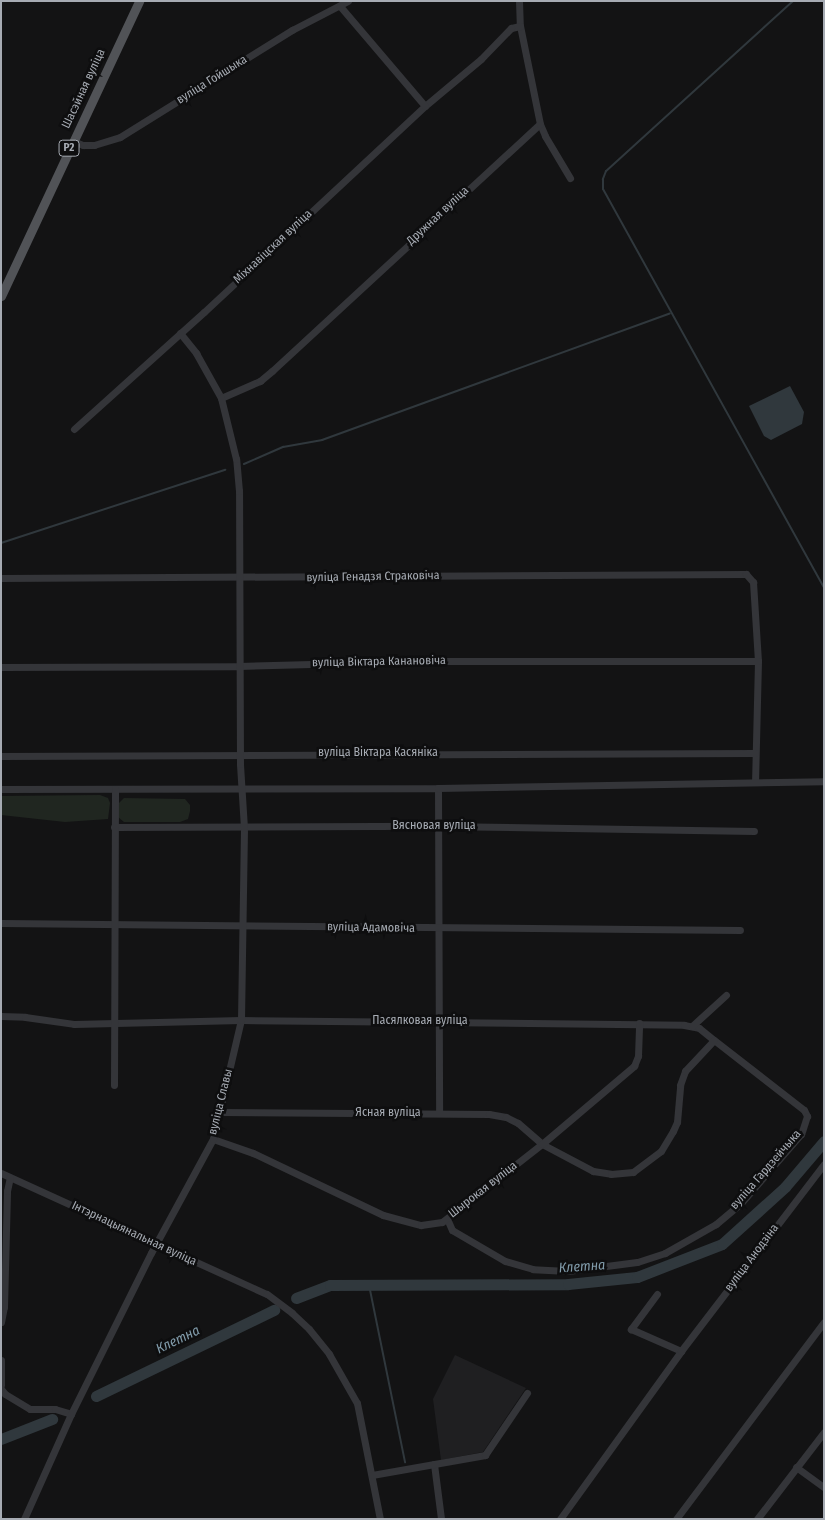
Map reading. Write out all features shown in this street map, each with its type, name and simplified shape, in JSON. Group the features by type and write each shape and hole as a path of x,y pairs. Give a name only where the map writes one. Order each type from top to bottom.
{"main road":[{"name":"Шасэйная вуліца","path":"1,296 139,1"}],"street":[{"name":"вуліца Гойшыка","path":"73,141 83,145 94,145 120,137 292,30 348,1"},
{"path":"519,1 520,26 540,124 570,178"},
{"path":"340,6 425,106 481,59 512,28 520,26"},
{"name":"Міхнавіцская вуліца","path":"74,429 425,106"},
{"name":"Дружная вуліца","path":"221,398 260,381 272,371 540,124"},
{"path":"180,333 196,353 221,398"},
{"name":"вуліца Славы","path":"24,1519 71,1414 156,1243 213,1139 241,1020 244,828 240,753 239,491 236,459 221,398"},
{"name":"вуліца Генадзя Страковіча","path":"1,578 746,574 753,582 758,662"},
{"name":"вуліца Віктара Канановіча","path":"1,666 239,666 426,661 758,662"},
{"path":"755,782 758,662"},
{"name":"вуліца Віктара Касяніка","path":"1,756 240,753 755,753"},
{"path":"1,788 438,788 824,781"},
{"path":"438,788 439,1113"},
{"path":"114,1085 115,789"},
{"name":"Вясновая вуліца","path":"114,827 438,826 754,831"},
{"name":"вуліца Адамовіча","path":"1,923 439,929 740,930"},
{"path":"692,1026 726,995"},
{"name":"Пасялковая вуліца","path":"1,1016 25,1017 74,1024 241,1020 639,1023 692,1026 714,1040 804,1110 807,1116"},
{"name":"Шырокая вуліца","path":"213,1139 253,1153 396,1219 421,1225 433,1225 447,1219 544,1145 634,1066 638,1056 639,1023"},
{"path":"544,1145 593,1171 611,1174 633,1172 660,1151 673,1132 677,1122 680,1085 685,1071 714,1040"},
{"name":"Ясная вуліца","path":"220,1112 489,1114 506,1117 518,1123 544,1145"},
{"name":"вуліца Гардзейчыка","path":"447,1219 452,1230 505,1261 533,1269 568,1271 637,1262 665,1253 716,1224 741,1203 801,1134 807,1116"},
{"name":"вуліца Анодзіна","path":"560,1519 681,1352 824,1164"},
{"name":"Інтэрнацыянальная вуліца","path":"1,1173 266,1294 292,1312 309,1329 329,1354 346,1380 359,1410 380,1519"},
{"path":"1,1322 4,1307 7,1191 10,1177"},
{"path":"657,1294 631,1329 681,1352"},
{"path":"676,1519 824,1322"},
{"path":"1,1360 1,1387 5,1394 30,1409 55,1409 71,1414"},
{"path":"372,1475 485,1455 527,1393"},
{"path":"757,1519 822,1435"},
{"path":"434,1464 441,1519"},
{"path":"796,1467 824,1487"}],"shaded area":[{"path":"790,386 804,412 802,424 771,440 764,436 749,406"},
{"path":"100,795 108,798 110,803 108,819 65,822 1,815 1,796"},
{"path":"124,798 185,799 190,805 188,819 180,822 124,822 118,817 119,803"},
{"path":"455,1355 526,1388 483,1452 441,1460 433,1399"}],"waterway":[{"path":"793,1 606,171 603,179 603,189 824,588"},
{"path":"244,464 283,447 322,440 670,313"},
{"path":"1,543 225,470"},
{"name":"Клетна","path":"296,1298 330,1285 568,1284 637,1277 722,1244 785,1187 824,1141"},
{"path":"369,1285 405,1462"},
{"name":"Клетна","path":"96,1396 274,1310"},
{"name":"Клетна","path":"1,1439 52,1419"}]}
